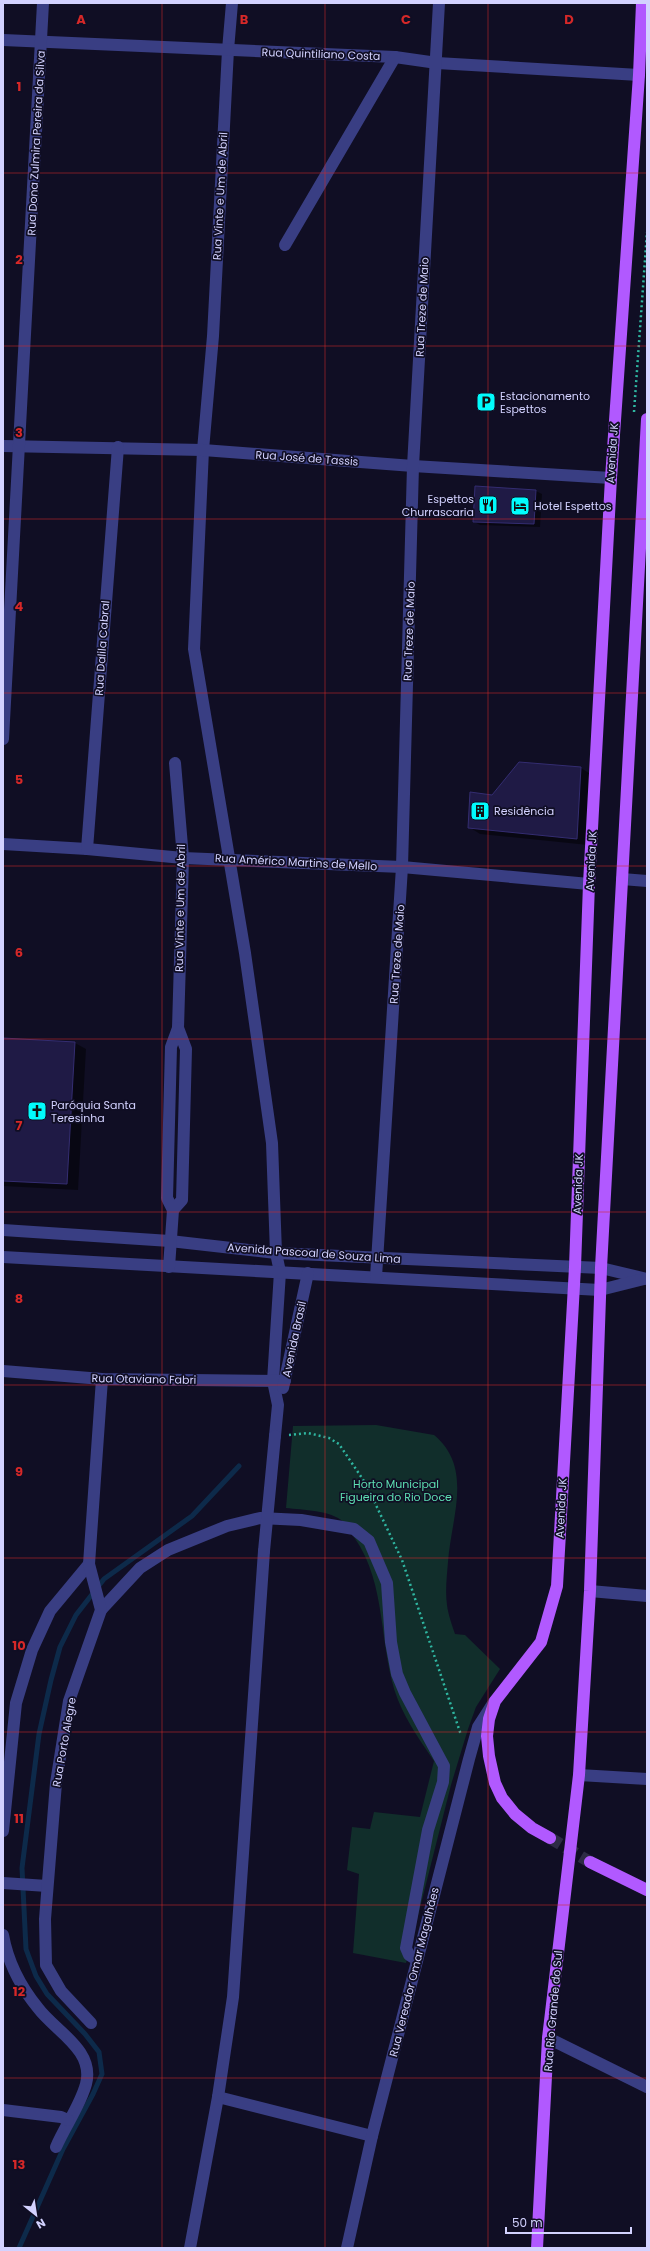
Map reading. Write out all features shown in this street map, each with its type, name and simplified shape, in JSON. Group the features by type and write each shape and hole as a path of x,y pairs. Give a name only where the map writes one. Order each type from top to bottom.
{"main road":[{"name":"Avenida JK","path":"495,1701 541,1642 557,1586 574,1289 589,884 611,478 639,75 642,3"},
{"path":"579,1774 590,1591 601,1268 645,482 647,419"},
{"path":"495,1701 489,1719 487,1736 488,1756 495,1783 515,1814 532,1828 550,1838"},
{"name":"Rua Rio Grande do Sul","path":"537,2248 548,2038 579,1774"},
{"path":"590,1862 647,1890"}],"street":[{"name":"Rua Dona Zulmira Pereira da Silva","path":"3,739 43,3"},
{"name":"Rua Vinte e Um de Abril","path":"232,3 228,50 213,336 203,450 194,649 228,859 245,953 272,1143 276,1253 280,1272 279,1381"},
{"name":"Rua Treze de Maio","path":"376,1277 402,867 413,466 440,3"},
{"name":"Rua Quintiliano Costa","path":"3,40 395,57 436,63 639,75"},
{"path":"285,245 395,57"},
{"name":"Rua José de Tassis","path":"3,446 19,448 118,447 203,450 413,466 611,478"},
{"name":"Rua Dalila Cabral","path":"87,848 118,447"},
{"name":"Rua Vinte e Um de Abril","path":"169,1267 170,1241 174,1210 182,1200 186,1049 178,1028 183,858 175,764"},
{"name":"Rua Américo Martins de Mello","path":"3,844 87,848 183,858 402,867 589,884"},
{"path":"622,879 647,881"},
{"name":"Avenida Pascoal de Souza Lima","path":"3,1230 170,1241 276,1253 601,1268 646,1279"},
{"name":"Avenida Pascoal de Souza Lima","path":"3,1258 308,1273 600,1290 646,1279"},
{"name":"Avenida Brasil","path":"279,1381 308,1273"},
{"name":"Rua Otaviano Fabri","path":"3,1371 102,1379 279,1381"},
{"path":"101,1610 89,1564 102,1379"},
{"path":"190,2248 218,2097 233,1997 264,1551 279,1381"},
{"path":"101,1610 140,1568 168,1550 226,1526 260,1518 301,1520 354,1529 369,1541 387,1583 391,1642 397,1674 405,1693 444,1766 443,1782 428,1830 406,1948 409,1954 417,1960"},
{"path":"3,1831 7,1775 16,1703 32,1650 50,1611 89,1564"},
{"path":"590,1591 647,1596"},
{"name":"Rua Porto Alegre","path":"91,2023 61,1991 46,1965 47,1886 56,1783 69,1701 101,1610"},
{"name":"Rua Vereador Omar Magalhães","path":"348,2248 372,2136 469,1759 478,1727 485,1713 495,1701"},
{"path":"579,1774 647,1779"},
{"path":"3,1883 47,1886"},
{"path":"3,1935 6,1950 16,1976 39,2009 75,2045 86,2062 86,2084 56,2147"},
{"path":"548,2038 647,2087"},
{"path":"218,2097 372,2136"},
{"path":"3,2110 61,2117 68,2120"}],"path":[{"path":"275,1436 308,1433 329,1438 339,1444 366,1484 402,1560 469,1759"}],"green space":[{"name":"Horto Municipal Figueira do Rio Doce","path":"376,1425 434,1435 446,1448 453,1463 457,1478 457,1494 447,1578 446,1594 448,1612 455,1634 465,1635 500,1669 476,1707 468,1729 451,1785 406,1963 353,1953 359,1874 347,1870 352,1827 370,1829 374,1812 420,1817 434,1761 410,1724 398,1700 387,1659 378,1596 372,1575 365,1556 347,1525 338,1518 324,1513 286,1508 293,1426"}],"building":[{"path":"475,486 536,490 534,524 473,522"},
{"path":"519,762 581,767 577,839 468,828 470,792 492,795"},
{"name":"Paróquia Santa Teresinha","path":"3,1038 75,1042 67,1184 3,1181"}],"waterway":[{"path":"19,2248 63,2149 93,2094 102,2074 99,2052 85,2034 47,1994 36,1976 26,1949 22,1868 39,1734 60,1647 76,1615 104,1579 192,1516 239,1466"}],"tunnel":[{"path":"550,1838 590,1862"}],"place":[{"name":"Estacionamento Espettos","path":"486,402"},
{"name":"Espettos Churrascaria","path":"488,505"},
{"name":"Hotel Espettos","path":"520,506"},
{"name":"Residência","path":"480,811"},
{"name":"Paróquia Santa Teresinha","path":"37,1111"}]}
